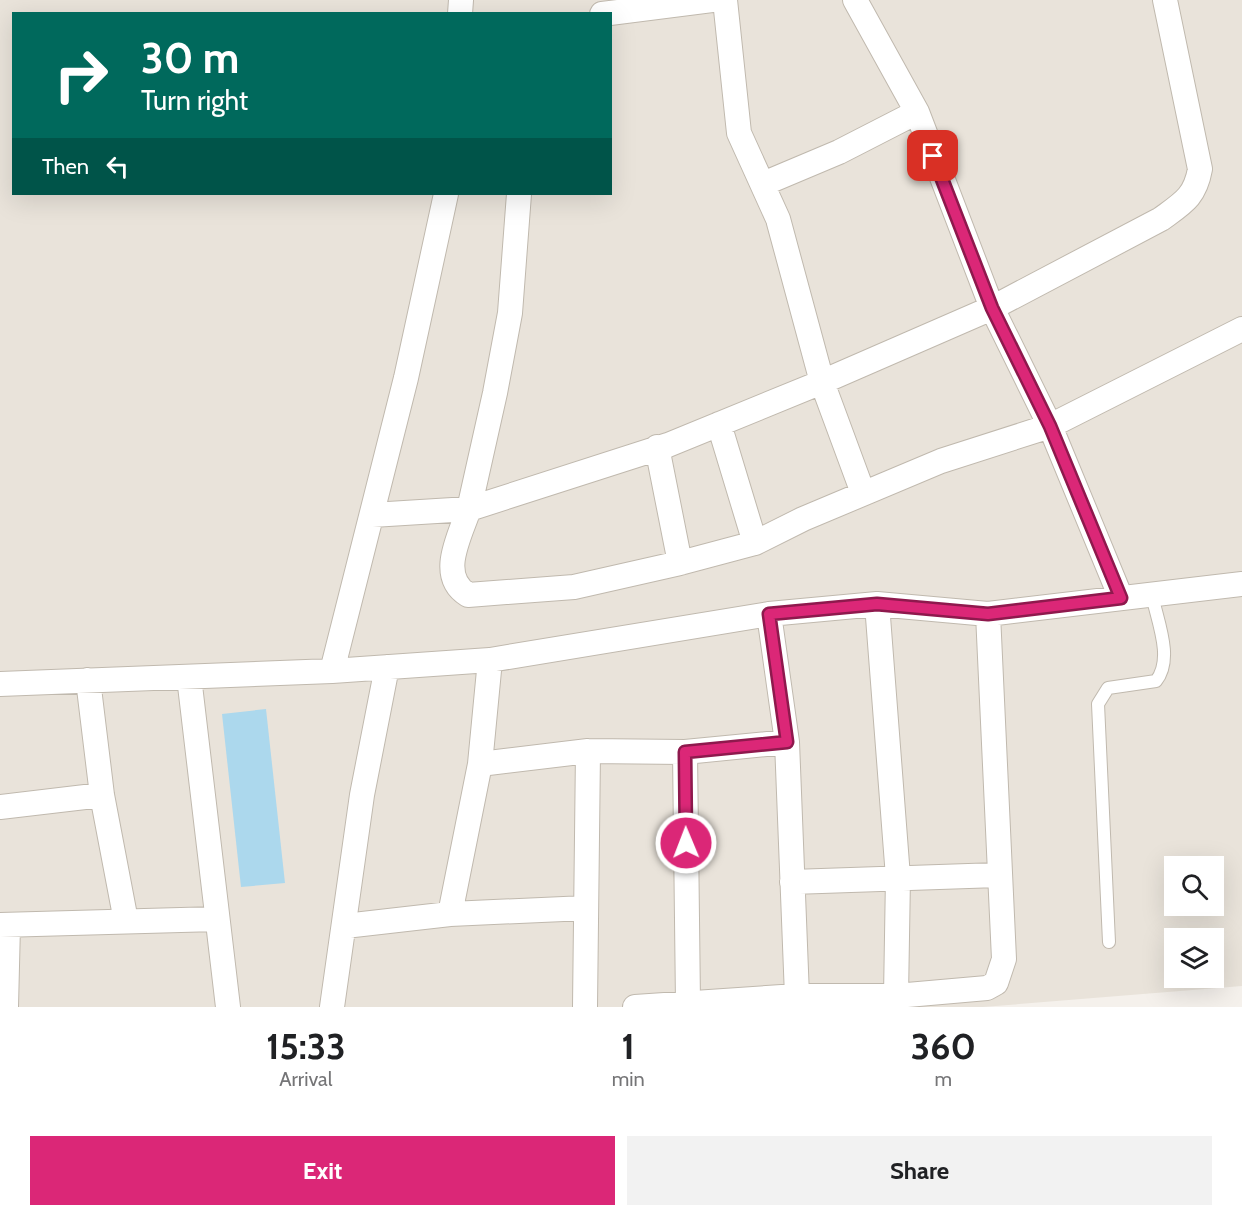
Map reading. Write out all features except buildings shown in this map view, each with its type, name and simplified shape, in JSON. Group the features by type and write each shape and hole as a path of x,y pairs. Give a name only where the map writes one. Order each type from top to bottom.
{"street":[{"path":"612,13 712,0"},
{"path":"725,0 739,133 777,219 822,382 864,493"},
{"path":"855,0 917,112 992,308 1050,426 1121,598"},
{"path":"372,515 469,510 719,424 992,308 1161,219 1185,202 1196,187 1200,169 1165,0"},
{"path":"763,184 839,152 917,112"},
{"path":"346,670 372,515 406,378 446,195"},
{"path":"519,195 510,313 469,510 450,570 457,588 468,595 574,587 755,543 941,461 1050,426 1242,329"},
{"path":"719,424 755,543"},
{"path":"657,447 680,563"},
{"path":"0,684 346,670 490,660 769,614 877,604 988,614 1242,584"},
{"path":"877,604 898,877 896,996"},
{"path":"769,614 787,742 797,996"},
{"path":"635,1007 797,996 896,996 987,988 996,983 1004,959 998,875 988,614"},
{"path":"450,914 480,764 490,660"},
{"path":"332,1007 362,795 387,667"},
{"path":"189,676 228,1007"},
{"path":"88,680 102,795 126,921"},
{"path":"480,764 588,751 685,752 787,742"},
{"path":"585,1007 588,751"},
{"path":"685,752 688,1004"},
{"path":"0,807 102,795"},
{"path":"792,882 998,875"},
{"path":"345,926 450,914 586,908"},
{"path":"6,1007 4,925 217,919"}],"lane":[{"path":"1109,942 1098,704 1108,688 1156,681 1162,673 1165,659 1152,595"}],"shaded area":[{"path":"0,0 1242,0 1242,986 1224,987 1224,928 1164,928 1164,988 1217,988 983,1007 0,1007"}],"water":[{"path":"266,709 285,883 241,887 222,714"}],"route":[{"path":"686,843 685,752 787,742 769,614 877,604 988,614 1121,598 1050,426 992,308 933,156"}]}
